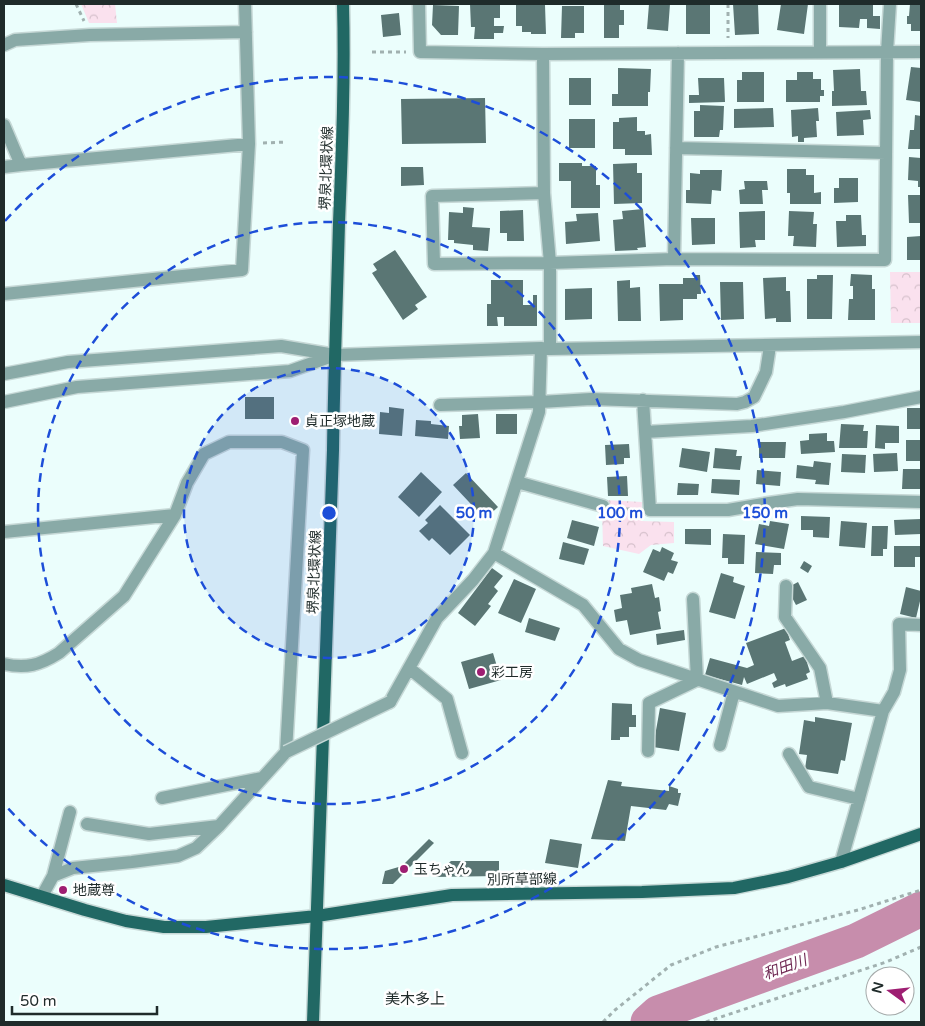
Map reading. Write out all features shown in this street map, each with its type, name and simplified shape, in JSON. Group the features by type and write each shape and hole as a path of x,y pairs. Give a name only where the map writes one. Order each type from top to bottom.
{"main road":[{"name":"堺泉北環状線","path":"313,1022 342,151 343,4"},
{"name":"別所草部線","path":"4,885 126,922 164,927 206,927 317,916 452,895 642,892 734,888 788,878 921,834"}],"street":[{"path":"4,294 242,270 250,144 246,4"},
{"path":"419,4 420,52 543,54 921,52"},
{"path":"820,4 820,52"},
{"path":"544,193 432,196 434,264 550,263 674,258 885,260 886,52 890,4"},
{"path":"4,45 16,40 90,35 246,32"},
{"path":"53,876 73,868 178,856 196,848 220,826 286,752 390,702 437,618 473,580 494,553 539,412 540,402 550,263 544,193 543,54"},
{"path":"674,258 678,54"},
{"path":"4,125 21,165"},
{"path":"4,167 250,144"},
{"path":"676,148 886,153"},
{"path":"4,374 68,362 281,346 335,355 545,348 770,346 921,342"},
{"path":"440,405 591,399 737,404 754,397 766,372 770,346"},
{"path":"4,402 76,387 290,371 335,355"},
{"path":"645,432 752,426 844,412 921,397"},
{"path":"643,400 650,510 728,510 798,499 921,502"},
{"path":"4,664 13,666 38,664 48,660 59,653 124,596 176,515 187,483 204,454 229,442 282,442 303,450 286,752"},
{"path":"517,482 603,506"},
{"path":"4,532 176,515"},
{"path":"494,553 583,605 618,649 639,660 778,706 827,703 883,711"},
{"path":"786,586 786,617 820,668 827,703"},
{"path":"693,599 697,680"},
{"path":"841,862 883,711 894,692 900,670 899,624 921,625"},
{"path":"409,668 447,699 462,753"},
{"path":"648,751 649,703 697,680"},
{"path":"720,745 734,692"},
{"path":"789,754 809,787 859,799"},
{"path":"162,798 262,778"},
{"path":"42,896 53,876 70,812"},
{"path":"86,824 149,834 220,826"}],"path":[{"path":"728,4 729,53"},
{"path":"372,52 420,52"},
{"path":"250,144 286,142"},
{"path":"603,506 650,510"},
{"path":"603,1022 671,965 680,961 716,947 858,910 921,890"},
{"path":"706,1022 886,962 921,946"}],"green space":[{"path":"81,4 115,4 117,23 89,23"},
{"path":"890,272 921,272 921,323 891,323"},
{"path":"605,500 642,502 641,521 674,522 674,543 651,545 639,554 603,546 602,510"}],"building":[{"path":"470,4 500,5 500,18 494,18 494,26 504,26 503,33 494,33 494,39 474,39 475,27 471,27"},
{"path":"604,4 620,4 620,10 624,10 624,25 619,25 619,38 604,38"},
{"path":"649,4 670,4 668,31 647,29"},
{"path":"686,4 710,4 710,34 686,34"},
{"path":"733,4 758,4 759,34 735,35"},
{"path":"781,4 808,4 804,34 777,30"},
{"path":"839,4 873,4 873,16 880,16 880,29 867,28 867,19 860,19 859,28 839,27"},
{"path":"910,4 921,4 921,31 911,31 911,24 907,24"},
{"path":"433,5 459,6 458,35 441,35 432,25"},
{"path":"516,5 545,5 546,34 522,32 522,26 516,26"},
{"path":"562,6 584,6 584,33 575,33 575,38 561,38"},
{"path":"399,13 401,35 383,37 381,15"},
{"path":"911,67 921,68 921,102 906,100"},
{"path":"618,68 651,69 648,106 612,106 612,94 618,94"},
{"path":"860,69 861,91 866,91 867,105 832,106 832,91 834,91 833,70"},
{"path":"742,72 764,72 764,102 737,102 737,80 742,80"},
{"path":"797,72 813,72 813,79 821,79 821,90 824,90 824,96 820,96 820,102 786,102 786,80 797,80"},
{"path":"569,78 591,78 591,105 569,105"},
{"path":"698,78 724,78 725,102 689,103 689,95 699,95"},
{"path":"485,98 486,143 402,144 401,99"},
{"path":"700,105 724,106 723,130 720,130 719,137 694,137 694,111 700,111"},
{"path":"773,108 774,127 734,128 734,109"},
{"path":"818,108 819,121 816,121 817,137 804,138 804,142 798,142 798,136 792,137 791,110"},
{"path":"870,110 871,119 863,120 864,135 837,136 836,112"},
{"path":"915,115 921,116 921,149 908,149 910,130 914,130"},
{"path":"637,117 637,131 645,131 645,135 651,134 652,155 625,155 625,149 613,149 613,122 619,122 619,118"},
{"path":"569,119 595,119 595,148 569,148"},
{"path":"909,157 921,158 921,187 918,187 918,181 908,180"},
{"path":"559,163 582,163 582,166 596,166 596,185 600,185 600,208 571,208 571,181 559,181"},
{"path":"637,163 637,173 642,173 642,203 614,204 613,164"},
{"path":"401,167 423,167 424,185 401,186"},
{"path":"787,169 806,169 806,175 814,175 814,193 821,192 821,204 790,204 790,193 787,193"},
{"path":"700,170 722,170 721,191 712,190 711,204 686,203 686,190 690,190 690,173 700,174"},
{"path":"839,178 858,178 858,202 834,203 834,188 839,188"},
{"path":"744,181 767,181 768,190 762,190 763,204 740,204 739,190 745,189"},
{"path":"908,195 921,195 921,223 909,223"},
{"path":"463,207 474,208 472,227 490,228 488,251 473,250 473,245 454,243 454,240 448,240 449,212 463,213"},
{"path":"643,209 646,247 637,248 638,250 615,251 613,220 623,219 622,211"},
{"path":"523,210 524,241 507,241 507,233 500,233 500,211"},
{"path":"765,211 765,240 755,240 756,247 740,248 739,212"},
{"path":"789,211 814,212 813,224 817,224 816,247 793,246 794,236 788,236"},
{"path":"598,213 600,241 566,244 565,222 577,221 576,214"},
{"path":"846,215 861,215 862,235 866,235 866,246 837,247 836,221 846,221"},
{"path":"691,218 715,218 715,244 692,245"},
{"path":"921,236 921,260 907,260 907,237"},
{"path":"395,250 427,297 415,305 418,309 403,320 372,273 377,270 373,264"},
{"path":"851,274 872,275 872,289 875,289 875,320 848,320 849,299 853,299 853,286 850,286"},
{"path":"694,275 700,275 701,294 697,294 697,299 683,299 683,320 660,321 659,284 683,284 683,278 695,278"},
{"path":"817,275 833,275 832,319 807,319 807,279 817,279"},
{"path":"786,277 786,291 790,291 791,322 776,322 776,318 765,319 763,278"},
{"path":"491,280 523,280 523,305 533,305 533,295 537,295 537,326 504,326 504,317 497,317 498,326 487,326 487,304 491,304"},
{"path":"630,280 630,288 640,287 641,321 618,321 617,281"},
{"path":"720,282 743,282 744,319 721,320"},
{"path":"592,288 592,319 565,320 565,289"},
{"path":"245,397 274,397 274,419 245,419"},
{"path":"389,407 404,409 402,436 379,434 380,412 389,413"},
{"path":"907,408 921,408 921,429 907,429"},
{"path":"478,414 480,438 460,439 459,426 462,426 462,415"},
{"path":"496,414 517,414 517,434 496,434"},
{"path":"416,420 431,421 431,424 449,426 448,439 415,436"},
{"path":"841,424 864,425 863,431 868,431 867,448 839,448"},
{"path":"876,425 899,426 899,443 885,443 885,449 875,448"},
{"path":"827,433 827,441 834,441 835,452 801,454 800,441 809,440 809,434"},
{"path":"906,440 921,440 921,461 906,461"},
{"path":"759,442 786,442 785,458 759,458"},
{"path":"629,444 630,458 624,458 624,464 606,465 605,445"},
{"path":"682,448 710,452 707,472 679,467"},
{"path":"715,448 737,450 736,456 742,456 740,470 713,468"},
{"path":"897,453 898,471 874,472 873,454"},
{"path":"842,454 866,455 865,473 841,472"},
{"path":"814,461 831,463 829,485 815,484 816,480 796,478 797,465 813,467"},
{"path":"903,469 921,469 921,489 902,489"},
{"path":"757,470 781,472 780,486 756,484"},
{"path":"421,472 442,492 419,517 398,497"},
{"path":"466,473 498,507 485,519 453,485"},
{"path":"627,476 628,496 608,496 607,477"},
{"path":"712,479 740,480 739,495 711,493"},
{"path":"678,483 699,484 698,495 677,495"},
{"path":"440,505 470,535 450,555 432,538 429,541 419,531 428,523 425,520"},
{"path":"801,516 830,517 829,538 813,537 813,530 801,530"},
{"path":"921,519 921,534 895,535 894,520"},
{"path":"572,520 599,527 594,546 567,538"},
{"path":"770,521 789,524 784,549 755,544 759,524 769,526"},
{"path":"841,521 867,523 865,548 839,546"},
{"path":"872,526 888,526 887,549 883,549 883,556 871,556"},
{"path":"685,529 711,529 711,545 685,544"},
{"path":"723,534 745,535 744,564 728,564 728,558 722,558"},
{"path":"563,542 589,549 584,565 559,559"},
{"path":"894,546 921,546 921,557 915,557 915,567 894,567"},
{"path":"662,547 674,553 671,560 678,562 673,574 668,572 664,581 643,572 653,549 660,552"},
{"path":"756,552 781,553 781,565 774,565 773,574 755,573"},
{"path":"804,561 812,566 808,573 800,568"},
{"path":"492,568 503,576 494,587 498,591 488,604 491,606 475,626 458,613"},
{"path":"721,573 734,577 733,582 745,586 735,619 709,612"},
{"path":"514,579 536,589 521,623 498,613"},
{"path":"798,582 807,600 796,605 787,588"},
{"path":"652,584 655,598 659,597 661,611 658,612 661,629 630,635 627,620 616,622 614,610 622,608 620,595 632,593 631,588"},
{"path":"906,587 921,591 916,618 900,614"},
{"path":"529,618 560,628 555,641 525,632"},
{"path":"786,628 790,640 785,642 792,661 805,656 810,672 806,674 808,679 786,687 785,684 774,688 772,683 777,680 774,673 747,684 744,677 742,685 705,675 710,658 747,668 754,665 746,643"},
{"path":"684,630 685,640 657,645 656,634"},
{"path":"493,653 501,680 469,689 461,662"},
{"path":"612,703 632,704 632,715 636,715 636,727 629,727 629,737 611,740"},
{"path":"660,708 686,713 679,751 653,747"},
{"path":"815,717 852,723 845,761 841,760 838,774 805,769 807,755 799,754 804,720 815,722"},
{"path":"608,780 622,782 621,786 669,791 669,786 678,789 678,793 681,793 678,806 669,804 666,810 631,806 625,841 591,839"},
{"path":"429,839 434,843 393,884 382,884 385,871 402,866"},
{"path":"550,839 582,844 578,868 545,863"},
{"path":"451,861 499,861 499,876 432,877"}],"waterway":[{"name":"和田川","path":"648,1022 658,1013 856,941 921,909"}],"place":[{"name":"貞正塚地蔵","path":"295,421"},
{"name":"彩工房","path":"481,672"},
{"name":"玉ちゃん","path":"404,869"},
{"name":"地蔵尊","path":"63,890"}],"district":[{"name":"美木多上","path":"415,999"}]}
